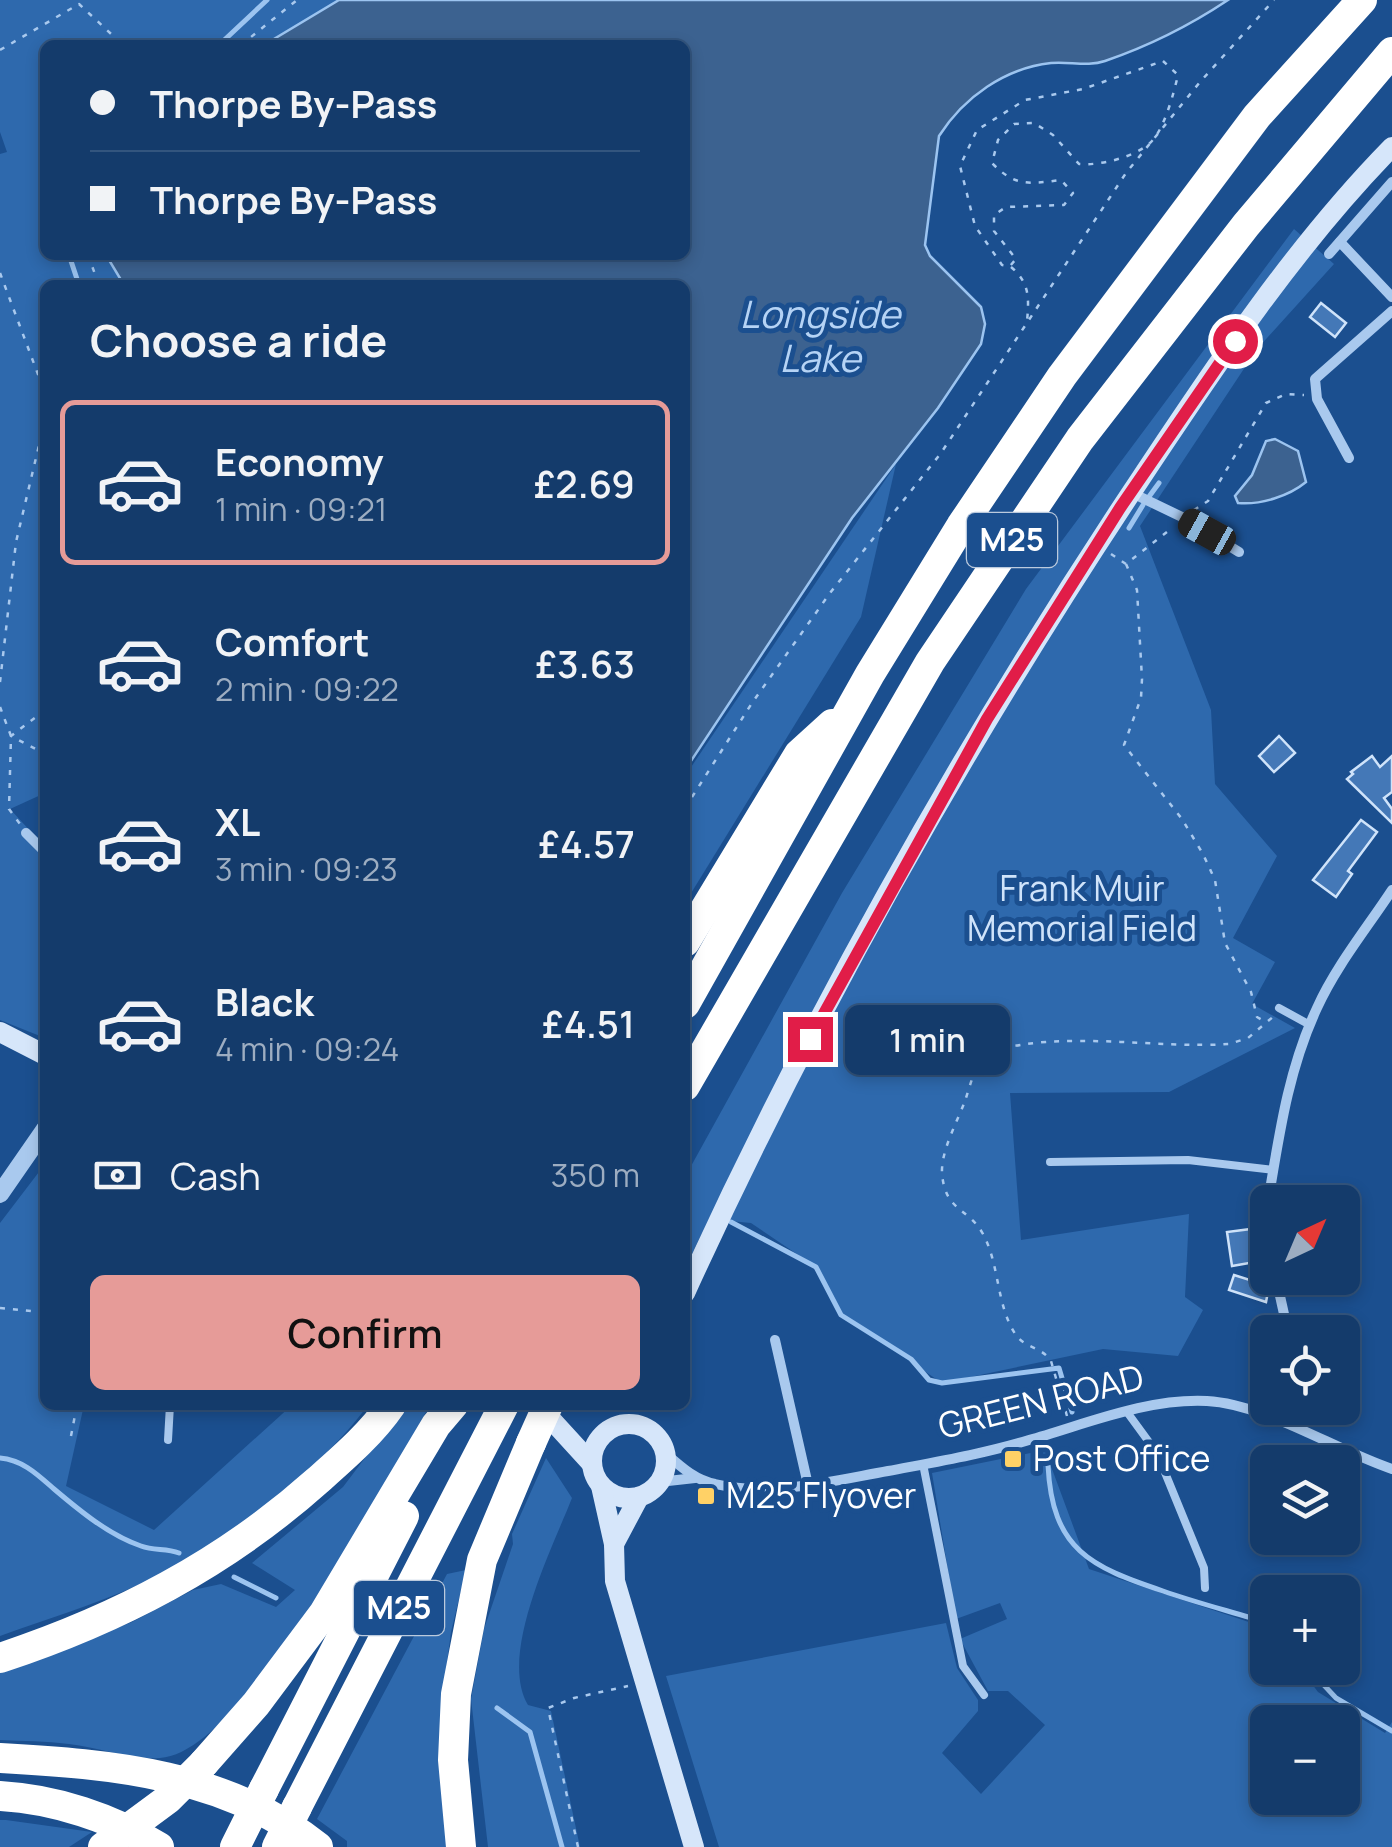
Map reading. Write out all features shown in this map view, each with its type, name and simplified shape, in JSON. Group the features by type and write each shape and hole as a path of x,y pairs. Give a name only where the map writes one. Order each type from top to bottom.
{"highway":[{"name":"M25","path":"690,995 852,705 961,526 1062,376 1257,116 1362,0"},
{"name":"M25","path":"690,1079 930,662 1080,439 1246,225 1392,52"},
{"path":"690,934 800,754 852,705"},
{"path":"0,1658 60,1638 131,1607 241,1543 338,1462 387,1410"},
{"path":"102,1847 168,1798 256,1704 324,1614 448,1410"},
{"name":"M25","path":"235,1847 458,1410"},
{"name":"M25","path":"277,1847 502,1410"},
{"path":"460,1847 454,1760 456,1694 482,1560 531,1443 554,1417"},
{"path":"0,1758 134,1769 202,1786 272,1816 318,1847"},
{"path":"0,1796 43,1802 105,1819 159,1847"}],"main road":[{"path":"690,1282 746,1158 987,719 1179,419 1283,274 1392,147"},
{"path":"0,1032 40,1052"},
{"path":"623,1410 594,1448 591,1463 601,1486 616,1496 639,1497"},
{"path":"646,1410 648,1430"},
{"path":"554,1417 607,1432 627,1424 648,1430 664,1452 666,1460 659,1482 639,1497 614,1544"},
{"path":"554,1417 591,1463"},
{"path":"601,1486 614,1544 615,1582 694,1847"}],"street":[{"path":"1329,254 1392,182"},
{"path":"1340,242 1392,297"},
{"path":"1349,458 1315,392 1315,379 1392,311"},
{"path":"1131,492 1184,518 1239,552"},
{"path":"26,833 40,847"},
{"path":"1272,1185 1286,1098 1318,1005 1392,890"},
{"path":"0,1194 40,1136"},
{"path":"775,1340 808,1485"},
{"name":"GREEN ROAD","path":"659,1482 696,1478 741,1488 808,1485 1028,1441 1127,1412 1204,1401 1250,1408"},
{"name":"GREEN ROAD","path":"1296,1425 1392,1469"},
{"name":"GREEN ROAD","path":"664,1452 696,1478"}],"lane":[{"path":"1279,1008 1310,1025"},
{"path":"1050,1162 1188,1160 1274,1170"},
{"path":"168,1440 170,1410"},
{"path":"1127,1412 1157,1453 1204,1568 1206,1588"},
{"path":"923,1464 964,1666 984,1695"}],"path":[{"path":"247,40 296,0"},
{"path":"690,800 830,592 941,452 1126,174 1274,0"},
{"path":"0,50 79,4 118,40"},
{"path":"1010,266 1016,259 994,231 994,215 1006,206 1064,205 1073,193 1061,180 1031,184 1008,179 992,163 998,140 1014,124 1034,123 1053,135 1078,164 1098,166 1152,141 1173,98 1178,74 1163,61 1083,89 1025,100 977,130 960,166 966,197 974,226 1002,265 1010,266 1020,275 1030,291 1028,323"},
{"path":"0,274 40,380"},
{"path":"1126,564 1208,502 1266,402 1286,394 1315,392"},
{"path":"0,682 16,542 40,441"},
{"path":"1070,1428 1046,1353 1021,1342 1011,1328 982,1232 953,1206 944,1186 942,1166 977,1066 992,1052 1043,1042 1229,1044 1248,1038 1268,1023 1257,1017 1251,992 1225,943 1215,880 1203,854 1182,818 1124,744 1141,698 1137,590 1126,564 1097,544"},
{"path":"0,707 10,736 10,809 26,833"},
{"path":"10,736 40,714"},
{"path":"10,736 40,751"},
{"path":"0,1308 40,1312"},
{"path":"71,1436 76,1410"},
{"path":"578,1847 548,1708 574,1698 644,1683"}],"green space":[{"path":"0,0 339,0 272,40 40,40 40,260 109,260 121,280 40,280 40,795 10,809 40,842 40,1036 0,1020 0,154 7,152 0,132"},
{"name":"Frank Muir Memorial Field","path":"1294,229 1334,264 1257,349 1140,526 1211,710 1215,784 1277,856 1233,938 1275,962 1252,1004 1295,1028 1169,1092 1010,1093 1021,1240 1189,1214 1185,1297 1203,1310 1178,1356 1103,1349 942,1383 841,1315 816,1267 751,1223 709,1219 690,1258 690,1168 842,893 1026,589"},
{"path":"896,464 861,617 690,895 690,769"},
{"path":"40,1171 40,1410 83,1410 66,1486 154,1530 286,1410 364,1410 294,1482 199,1552 121,1592 0,1636 0,1223"},
{"path":"401,1410 427,1410 312,1607 232,1711 194,1744 160,1758 149,1758 69,1744 0,1740 0,1667 46,1656 132,1622 193,1590 221,1584 276,1607 295,1590 252,1563 343,1487"},
{"path":"1045,1450 1089,1569 1250,1622 1250,1685 1313,1685 1339,1705 1250,1705 1250,1815 1360,1815 1360,1718 1385,1733 1392,1722 1392,1847 719,1847 666,1676 946,1623 957,1668 978,1700 978,1711 942,1753 981,1794 1045,1725 1008,1691 988,1691 960,1639 1007,1619 1000,1603 956,1619 932,1473"},
{"path":"546,1458 572,1498 531,1602 519,1659 520,1684 528,1705 551,1711 580,1847 488,1847 471,1699 484,1629 513,1544 512,1534"},
{"path":"466,1570 451,1632 443,1693 447,1847 347,1847 347,1841 317,1819 447,1574"},
{"path":"0,1820 92,1832 69,1847 0,1847"}],"water":[{"name":"Longside Lake","path":"339,0 1228,0 1168,35 1105,61 1051,63 1002,78 973,97 939,136 925,245 930,256 981,307 985,324 981,344 938,408 852,518 690,762 690,280 121,280 109,260 690,260 690,40 272,40"},
{"path":"1275,439 1298,451 1306,482 1274,498 1238,503 1235,496 1252,475 1266,441"}],"building":[{"path":"1321,303 1346,323 1335,337 1310,317"},
{"path":"1279,736 1295,753 1274,772 1259,756"},
{"path":"1372,756 1380,767 1392,756 1392,792 1384,798 1392,809 1392,823 1347,779"},
{"path":"1361,820 1377,832 1348,871 1352,874 1336,897 1313,880"},
{"path":"1250,1229 1250,1263 1232,1266 1227,1232"},
{"path":"1234,1275 1250,1280 1250,1295 1267,1295 1266,1302 1229,1290"}],"waterway":[{"path":"224,40 267,0"},
{"path":"71,260 77,280"},
{"path":"1148,498 1159,483"},
{"path":"1129,528 1143,505"},
{"path":"731,1222 816,1267 841,1315 911,1359 929,1380 942,1383 1059,1368 1072,1412"},
{"path":"0,1458 30,1469 118,1536 146,1548 179,1553"},
{"path":"1048,1465 1058,1517 1080,1551 1115,1573 1250,1618"},
{"path":"234,1577 276,1598"},
{"path":"1324,1685 1336,1698 1392,1731"},
{"path":"497,1708 530,1732 562,1847"}],"place":[{"name":"Post Office","path":"1013,1459"},
{"name":"M25 Flyover","path":"706,1496"}],"route":[{"path":"810,1039 898,876 1038,635 1179,419 1235,341"}]}
